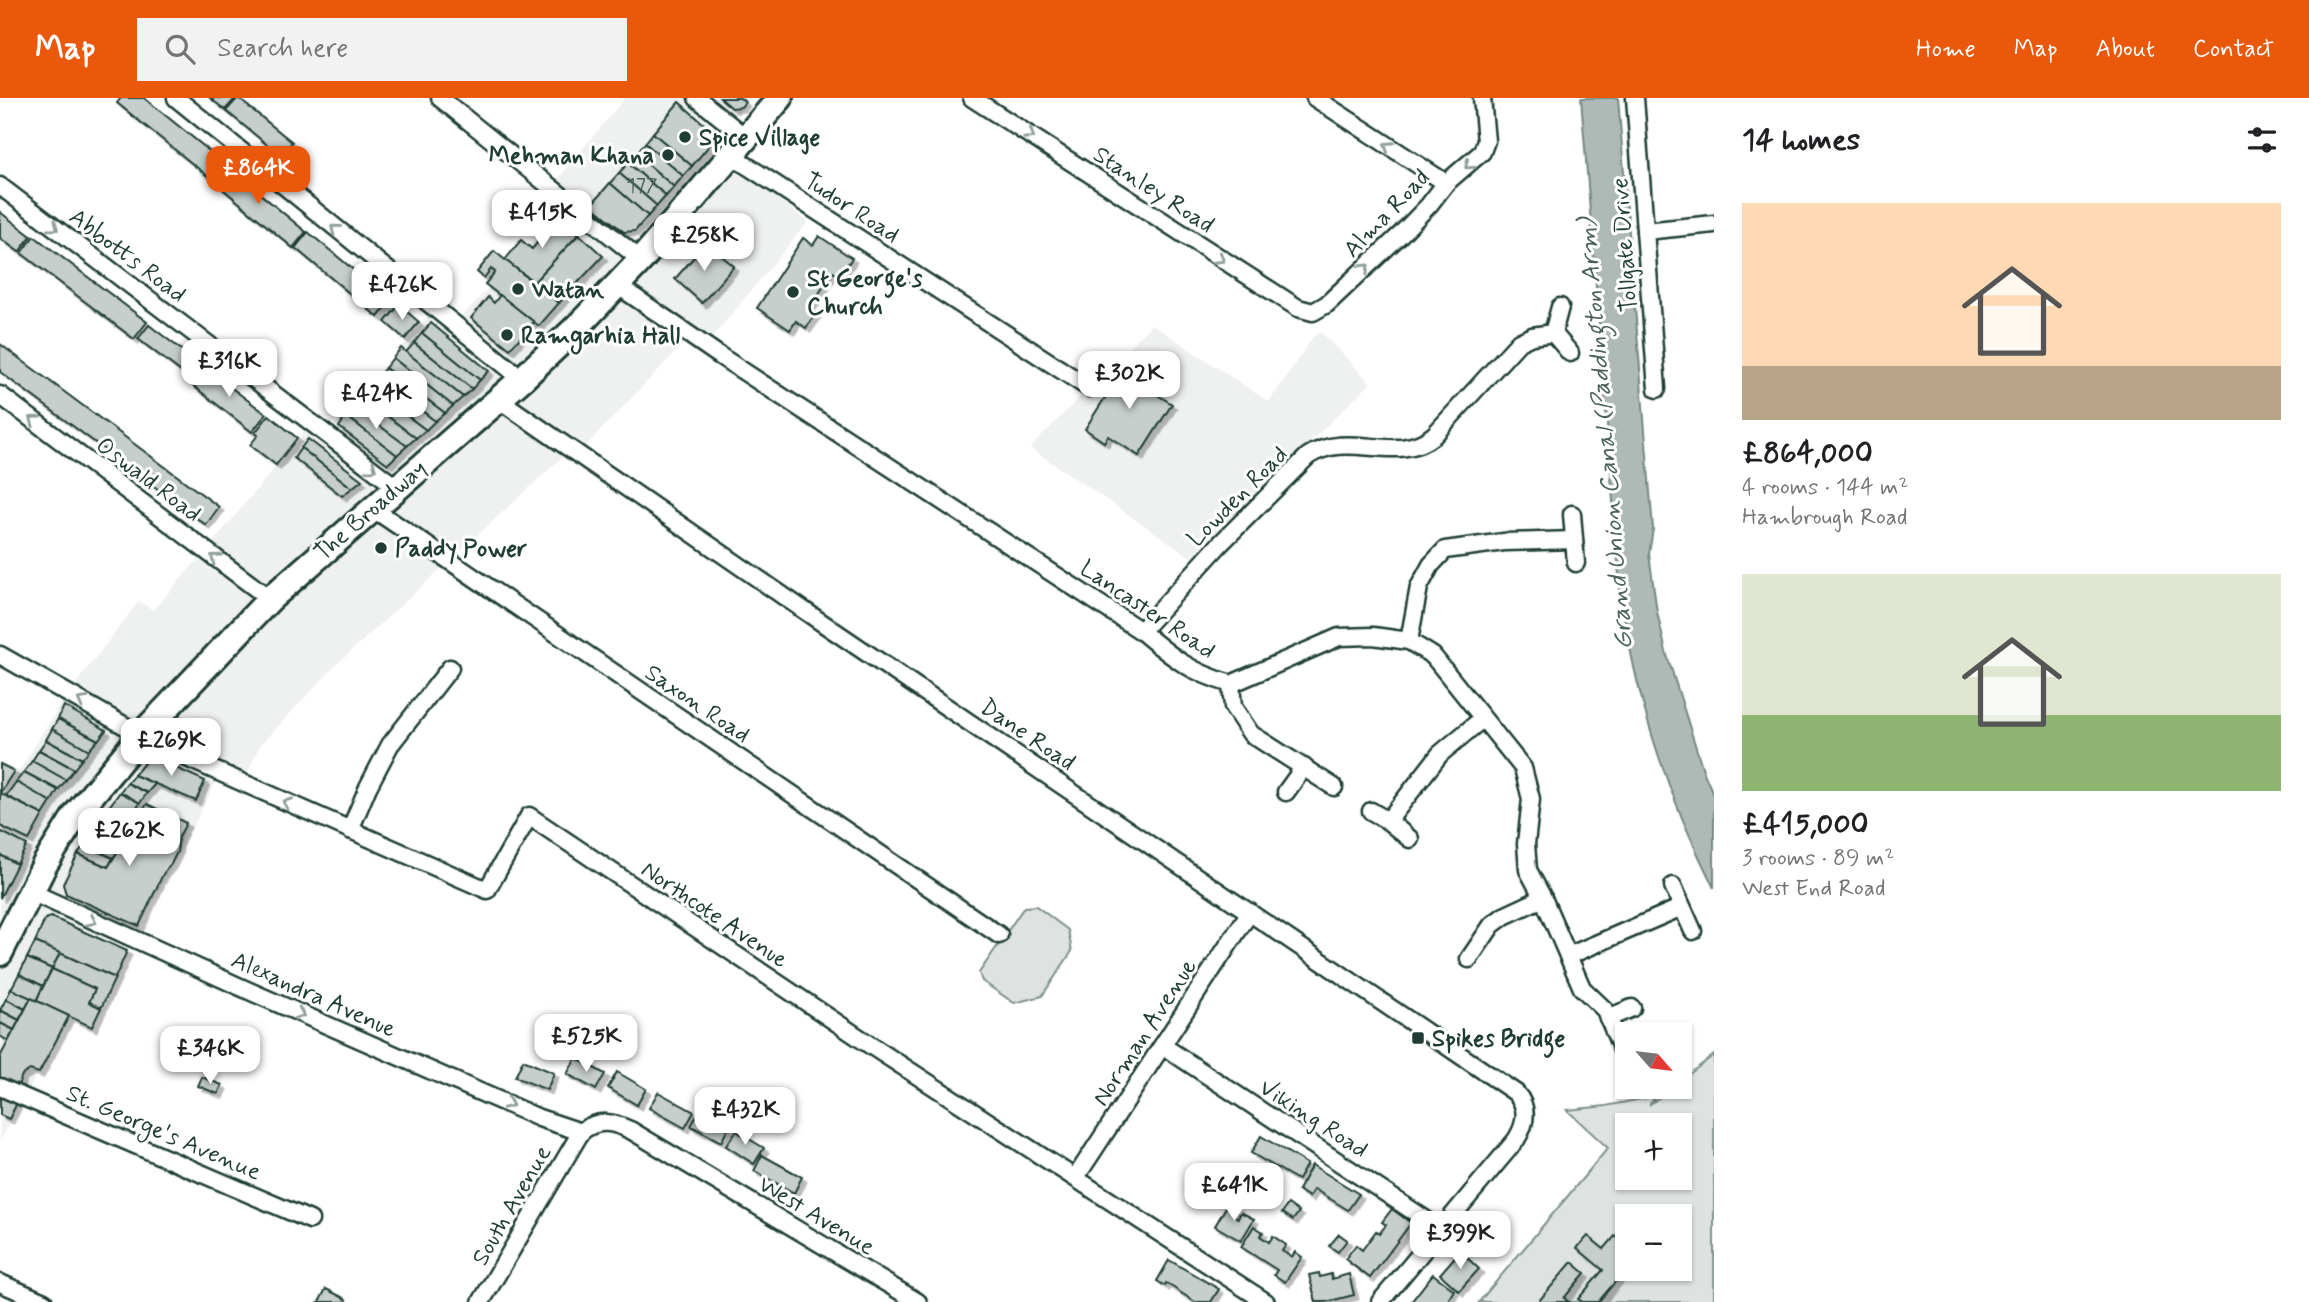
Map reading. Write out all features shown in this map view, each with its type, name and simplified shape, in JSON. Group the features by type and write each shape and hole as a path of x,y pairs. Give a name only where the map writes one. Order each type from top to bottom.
{"main road":[{"name":"The Broadway","path":"0,953 31,892 77,813 142,734 270,599 522,379 617,285 780,98"}],"street":[{"path":"176,98 522,379"},
{"path":"440,98 641,260"},
{"name":"Tudor Road","path":"697,98 739,147 1088,388"},
{"name":"Stanley Road","path":"972,98 1297,308 1313,312"},
{"path":"1315,98 1446,183"},
{"name":"Alma Road","path":"1313,312 1327,304 1400,235 1446,183 1478,158 1486,141 1482,98"},
{"name":"Tollgate Drive","path":"1635,98 1657,389"},
{"name":"Abbotts Road","path":"0,186 396,487"},
{"path":"1645,231 1714,224"},
{"name":"Lancaster Road","path":"617,285 720,356 1141,631 1177,662 1204,676 1231,684 1339,637 1373,636 1409,641 1433,656 1524,768 1531,799 1526,844 1528,870 1582,988 1605,1010 1615,1034"},
{"path":"1560,307 1553,333 1570,353"},
{"name":"Lowden Road","path":"1141,631 1220,544 1308,456 1343,444 1401,449 1425,442 1519,342 1532,336 1553,333"},
{"name":"Oswald Road","path":"0,395 270,599"},
{"name":"Dane Road","path":"498,399 810,614 1509,1087 1520,1098 1525,1112 1523,1128 1516,1140 1440,1229"},
{"name":"Saxon Road","path":"372,508 999,935"},
{"path":"1572,514 1576,563"},
{"path":"1409,641 1419,587 1431,565 1445,550 1504,542 1574,540"},
{"name":"Northcote Avenue","path":"0,655 164,748 487,890 529,816 870,1045 1266,1302"},
{"path":"350,830 390,745 450,668"},
{"path":"1231,684 1233,708 1251,734 1334,787"},
{"path":"1388,821 1440,754 1482,719"},
{"path":"1286,792 1304,767"},
{"path":"1371,811 1410,839"},
{"path":"1673,886 1693,931"},
{"name":"Alexandra Avenue","path":"31,892 210,974 539,1118 552,1120 581,1132"},
{"path":"1469,959 1492,925 1504,916 1543,898"},
{"path":"1568,956 1682,907"},
{"name":"Norman Avenue","path":"1076,1177 1250,912"},
{"path":"1608,1018 1632,1008"},
{"name":"Viking Road","path":"1163,1046 1440,1229"},
{"name":"St. George's Avenue","path":"0,1087 310,1220"},
{"name":"West Avenue","path":"581,1132 590,1125 603,1122 620,1125 632,1131 915,1301"},
{"name":"South Avenue","path":"482,1302 581,1132"},
{"path":"1380,1302 1440,1229"},
{"path":"0,1283 44,1302"}],"shaded area":[{"path":"625,98 751,98 710,147 808,222 710,340 692,335 577,455 568,452 335,666 260,745 244,781 221,773 127,951 69,1017 0,1140 0,761 19,771 61,703 139,601 153,610 312,423 327,434 434,309 453,325 568,206 551,187"},
{"path":"1581,98 1618,98 1653,529 1649,554 1666,652 1704,773 1714,796 1714,888 1681,815 1654,742 1626,629 1620,589"},
{"path":"1152,324 1269,402 1313,337 1321,332 1371,383 1191,557 1030,448"},
{"path":"1036,906 1068,930 1072,951 1042,996 1014,1003 982,981 979,973 1024,907"},
{"path":"1714,1055 1714,1302 1479,1302 1608,1148 1567,1110 1654,1099 1649,1105 1657,1099 1692,1099 1692,1072"}],"building":[{"path":"121,98 144,98 223,162 210,178 117,103"},
{"path":"210,98 236,98 225,110"},
{"path":"238,98 292,142 281,156 226,111"},
{"path":"720,98 740,98 745,102 741,107 732,108"},
{"name":"Spice Village","path":"679,102 713,132 713,141 692,166 653,133"},
{"name":"Mehman Khana","path":"653,133 692,166 683,176 645,143"},
{"path":"645,143 683,176 674,187 636,154"},
{"path":"636,154 674,187 666,196 628,163"},
{"path":"223,163 306,232 293,248 211,179"},
{"path":"628,163 666,196 657,206 619,173"},
{"path":"619,173 657,206 648,216 610,183"},
{"path":"610,183 648,216 635,231 624,232 591,205"},
{"path":"0,212 31,236 19,252 0,238"},
{"path":"559,217 579,234 534,282 505,260 521,240 532,249"},
{"path":"308,232 391,301 378,317 295,248"},
{"path":"579,234 603,256 559,303 534,282"},
{"path":"34,236 147,322 134,339 21,253"},
{"name":"St George's Church","path":"819,236 852,258 840,276 833,272 809,309 816,314 806,328 796,321 790,330 757,308 803,238 813,245"},
{"path":"706,243 734,266 702,303 675,279"},
{"name":"Watan","path":"494,251 559,303 539,326 485,284 495,272 491,269 484,278 477,272"},
{"name":"Ramgarhia Hall","path":"500,295 534,322 510,349 471,318 488,297 494,303"},
{"path":"399,305 419,322 405,339 385,322"},
{"path":"431,323 489,371 480,380 422,333"},
{"path":"149,325 204,367 193,381 138,339"},
{"path":"422,333 480,380 472,389 414,343"},
{"path":"414,343 472,389 463,397 406,352"},
{"path":"0,344 219,507 206,525 0,372"},
{"path":"401,348 463,397 453,406 393,358"},
{"path":"1131,357 1150,369 1140,384 1172,404 1139,456 1108,436 1104,442 1085,429"},
{"path":"393,358 453,406 445,413 385,368"},
{"path":"204,367 266,414 252,432 191,384"},
{"path":"385,368 445,413 435,421 378,377"},
{"path":"378,377 435,421 426,430 370,388"},
{"path":"370,388 426,430 416,438 362,397"},
{"path":"362,397 416,438 407,446 354,407"},
{"path":"354,407 407,446 397,455 346,416"},
{"path":"269,415 297,438 276,465 250,445 258,435 255,433"},
{"path":"346,416 397,455 388,464 339,427"},
{"path":"308,439 362,480 352,488 301,448"},
{"path":"301,448 352,488 342,496 294,458"},
{"path":"64,706 106,730 98,740 58,719"},
{"path":"58,719 98,740 89,750 52,729"},
{"path":"52,729 89,750 82,759 46,740"},
{"path":"46,740 82,759 74,769 39,750"},
{"path":"39,750 74,769 66,780 32,761"},
{"path":"150,756 205,781 196,801 134,775"},
{"path":"32,761 66,780 58,790 24,772"},
{"path":"0,764 14,771 0,793"},
{"path":"24,772 58,790 51,802 16,782"},
{"path":"134,775 155,784 147,793 127,783"},
{"path":"16,782 51,802 43,815 6,796"},
{"path":"127,783 147,793 140,803 120,792"},
{"path":"120,792 140,803 127,821 105,812"},
{"path":"0,793 43,815 29,840 0,826"},
{"path":"147,804 186,823 179,837 177,852 163,874 139,926 66,894 63,884 78,854 108,867"},
{"path":"105,812 127,821 122,828 101,818"},
{"path":"101,818 131,833 125,841 95,827"},
{"path":"95,827 125,841 113,858 84,845"},
{"path":"0,831 27,845 17,864 0,855"},
{"path":"84,845 113,858 108,867 78,854"},
{"path":"0,855 17,864 0,898"},
{"path":"51,917 127,951 115,978 35,942 45,919"},
{"path":"35,942 60,953 52,969 27,958"},
{"path":"60,953 115,978 101,1008 89,1002 95,989 52,969"},
{"path":"27,958 52,969 43,986 19,974"},
{"path":"52,969 95,989 89,1002 101,1008 92,1027 36,1001"},
{"path":"19,974 43,986 36,1001 11,989"},
{"path":"11,989 31,998 25,1009 6,999"},
{"path":"31,998 69,1016 39,1073 30,1070 22,1075 18,1085 0,1078 0,1057"},
{"path":"6,999 25,1009 19,1020 0,1010"},
{"path":"0,1010 19,1020 14,1030 0,1023"},
{"path":"0,1023 14,1030 8,1041 0,1036"},
{"path":"576,1058 605,1074 596,1090 567,1074"},
{"path":"523,1060 554,1073 547,1090 515,1077"},
{"path":"617,1072 646,1089 637,1105 608,1088"},
{"path":"202,1077 222,1085 218,1094 198,1086"},
{"path":"658,1092 694,1112 685,1128 649,1108"},
{"path":"0,1097 17,1103 9,1119 0,1115"},
{"path":"700,1110 729,1127 721,1142 691,1126"},
{"path":"736,1131 764,1148 754,1164 726,1146"},
{"path":"1261,1136 1307,1164 1298,1180 1251,1153"},
{"path":"762,1155 802,1177 794,1193 754,1171"},
{"path":"1312,1165 1359,1194 1348,1210 1314,1189 1309,1197 1298,1190"},
{"path":"1288,1204 1299,1212 1293,1220 1282,1213"},
{"path":"1227,1205 1236,1210 1233,1215 1238,1218 1241,1212 1254,1219 1241,1241 1215,1226"},
{"path":"1392,1209 1411,1223 1370,1278 1345,1259 1356,1245 1362,1250 1376,1231 1379,1234 1386,1225 1382,1222"},
{"path":"1254,1226 1263,1232 1260,1236 1269,1242 1273,1236 1286,1245 1282,1251 1292,1257 1295,1252 1302,1257 1285,1282 1274,1275 1277,1270 1241,1247"},
{"path":"1339,1234 1347,1240 1338,1252 1329,1246"},
{"path":"1588,1236 1604,1249 1615,1236 1616,1281 1598,1302 1583,1302 1578,1299 1603,1270 1577,1248"},
{"path":"1460,1251 1479,1269 1459,1291 1440,1274"},
{"path":"1169,1260 1219,1289 1211,1302 1195,1302 1166,1283 1165,1286 1157,1281"},
{"path":"1572,1262 1585,1273 1564,1298 1569,1302 1538,1302"},
{"path":"1319,1273 1320,1277 1331,1274 1332,1279 1349,1274 1354,1295 1316,1302 1309,1275"},
{"path":"1433,1274 1454,1290 1447,1302 1411,1302"},
{"path":"326,1289 346,1299 345,1302 319,1302"}],"place":[{"name":"Spice Village","path":"685,137"},
{"name":"Mehman Khana","path":"668,155"},
{"name":"Watan","path":"518,289"},
{"name":"St George's Church","path":"793,292"},
{"name":"Ramgarhia Hall","path":"507,335"},
{"name":"Paddy Power","path":"381,548"},
{"name":"Spikes Bridge","path":"1418,1038"}],"water label":[{"name":"Grand Union Canal (Paddington Arm)","path":"1604,434"}]}
